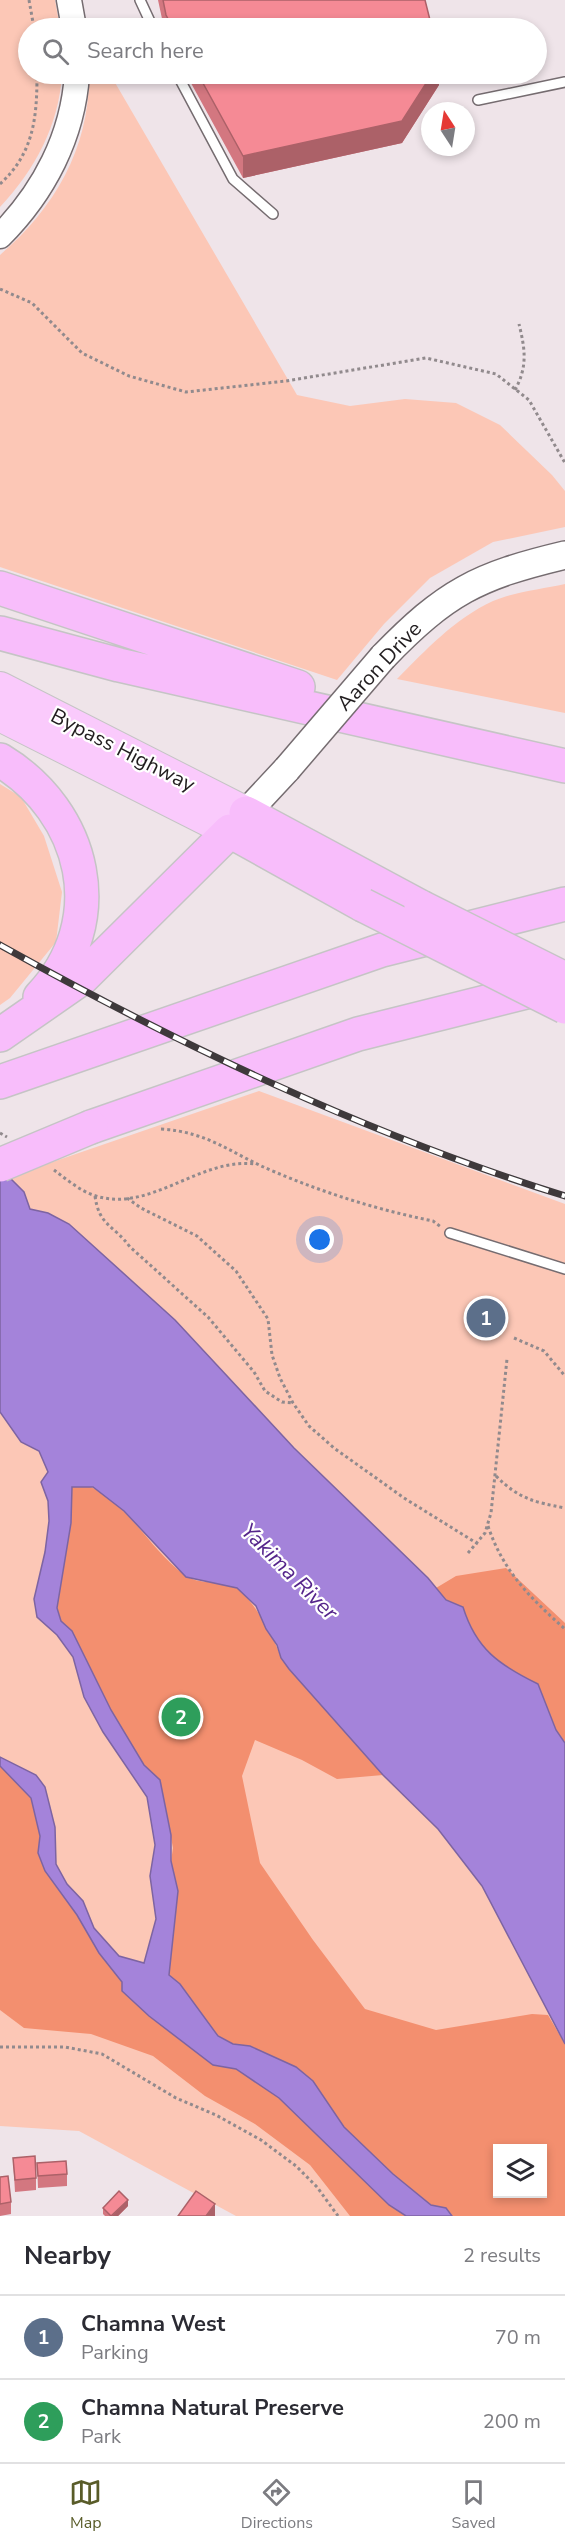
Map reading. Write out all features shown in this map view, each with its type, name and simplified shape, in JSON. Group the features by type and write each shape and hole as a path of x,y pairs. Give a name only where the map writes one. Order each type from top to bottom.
{"highway":[{"path":"0,588 458,743"},
{"path":"0,633 119,665 565,766"},
{"name":"Bypass Highway","path":"0,688 238,822"},
{"name":"Bypass Highway","path":"0,715 238,822"},
{"path":"0,760 34,784 53,805 74,851 80,871 82,895 76,936 68,958 49,988 6,1031"},
{"path":"6,1031 57,997 98,964 238,822 565,1007"},
{"path":"368,894 565,981"},
{"path":"15,1076 382,950 565,904"},
{"path":"7,1154 358,1034 565,981"}],"main road":[{"name":"Aaron Drive","path":"238,822 287,769 383,657 422,618 459,591 503,571 565,555"}],"street":[{"path":"69,0 72,18"},
{"path":"0,236 33,197 54,162 70,119 75,84"},
{"path":"0,221 33,197"}],"lane":[{"path":"140,0 148,18"},
{"path":"478,100 565,82"},
{"path":"182,84 233,179 273,214"},
{"path":"450,1233 565,1269"}],"path":[{"path":"29,0 32,18"},
{"path":"0,184 12,174 27,147 37,115 38,84"},
{"path":"0,289 32,303 82,353 129,376 186,392 286,381 426,358 496,374 529,400 565,463"},
{"path":"515,390 525,368 526,353 519,324"},
{"path":"160,1129 183,1130 222,1143 257,1164 365,1206 433,1221 450,1233"},
{"path":"0,1133 7,1154"},
{"path":"49,1166 95,1196 127,1198 152,1192 216,1167 244,1163 257,1164"},
{"path":"95,1196 102,1220 208,1317 254,1372 265,1391 282,1402 292,1403"},
{"path":"127,1198 141,1208 197,1236 236,1271 268,1319 272,1355 292,1403 309,1426 334,1448 404,1498 478,1544"},
{"path":"514,1338 544,1351 564,1374 565,1382"},
{"path":"468,1553 478,1544 488,1524 496,1476 507,1359"},
{"path":"496,1476 513,1492 532,1501 565,1508"},
{"path":"488,1524 496,1551 510,1573 565,1629"},
{"path":"0,2047 65,2047 102,2054 176,2098 216,2115 261,2140 296,2166 317,2187 338,2216"}],"shaded area":[{"path":"0,0 55,0 58,18 18,18 18,84 61,84 56,111 43,146 24,178 0,207"},
{"path":"89,84 116,84 297,395 350,406 405,399 456,403 500,425 552,475 565,491 565,527 493,542 430,578 384,624 337,680 0,567 0,255 37,217 66,174 76,151 88,101"},
{"path":"565,584 565,713 397,679 441,636 479,608 510,595"},
{"path":"0,784 21,797 44,836 62,892 56,942 10,998 0,1005"},
{"path":"259,1091 565,1204 565,1743 446,1600 412,1564 69,1224 48,1213 30,1209 24,1192 9,1177"},
{"path":"0,1358 221,1561 565,1966 565,2216 236,2216 79,2131 0,2126"},
{"path":"72,1487 93,1488 108,1497 185,1575 197,1580 232,1586 244,1594 263,1621 281,1658 383,1775 337,1779 302,1760 255,1740 242,1776 260,1863 313,1940 365,2009 436,2030 532,2014 548,2015 565,2044 565,2216 452,2216 446,2208 431,2205 393,2174 344,2127 313,2081 296,2067 250,2046 233,2044 218,2037 180,1984 168,1975 178,1891 171,1861 173,1848 160,1780 144,1765 111,1710 72,1631 61,1621 57,1607 71,1523"},
{"path":"506,1568 565,1623 565,1743 556,1730 538,1684 512,1670 491,1654 475,1634 463,1607 446,1600 436,1588 456,1576"},
{"path":"0,1766 31,1798 40,1836 38,1853 45,1871 77,1915 99,1953 149,2016 213,2064 236,2069 279,2097 389,2205 406,2216 350,2216 310,2165 255,2124 205,2096 153,2056 91,2034 24,2028 0,2010"}],"water":[{"name":"Yakima River","path":"0,1168 24,1192 30,1209 48,1213 69,1224 175,1320 294,1448 428,1578 446,1600 463,1607 468,1622 482,1645 512,1670 538,1684 556,1730 565,1743 565,2044 482,1886 438,1829 383,1775 289,1669 281,1658 277,1645 266,1629 256,1606 237,1588 186,1577 124,1511 93,1487 72,1487 71,1523 57,1608 61,1621 72,1631 111,1710 144,1765 160,1780 171,1835 171,1861 178,1891 169,1975 180,1984 218,2036 233,2044 250,2046 296,2067 313,2081 344,2127 393,2174 431,2205 446,2208 452,2216 406,2216 389,2205 279,2098 236,2069 213,2065 149,2016 122,1991 122,1982 99,1953 77,1915 45,1871 38,1853 40,1836 31,1798 0,1766 0,1757 36,1775 45,1787 55,1827 56,1864 67,1884 83,1901 94,1928 119,1956 144,1963 156,1919 150,1876 155,1845 147,1797 103,1732 84,1697 73,1657 57,1635 37,1617 34,1599 45,1552 49,1521 48,1501 41,1482 48,1472 39,1451 21,1442 0,1412"}],"building":[{"path":"163,0 425,0 430,18 168,18"},
{"path":"203,84 426,84 402,121 243,156"},
{"path":"35,2156 36,2178 15,2180 13,2158"},
{"path":"66,2161 67,2174 38,2176 37,2163"},
{"path":"8,2176 11,2202 0,2204 0,2177"},
{"path":"119,2191 128,2200 111,2216 103,2208"},
{"path":"196,2191 215,2204 206,2216 178,2216"}],"railway":[{"path":"0,945 137,1018 276,1085 419,1145 565,1196"}],"place":[{"name":"Chamna West","path":"486,1318"},
{"name":"Chamna Natural Preserve","path":"181,1717"}]}
